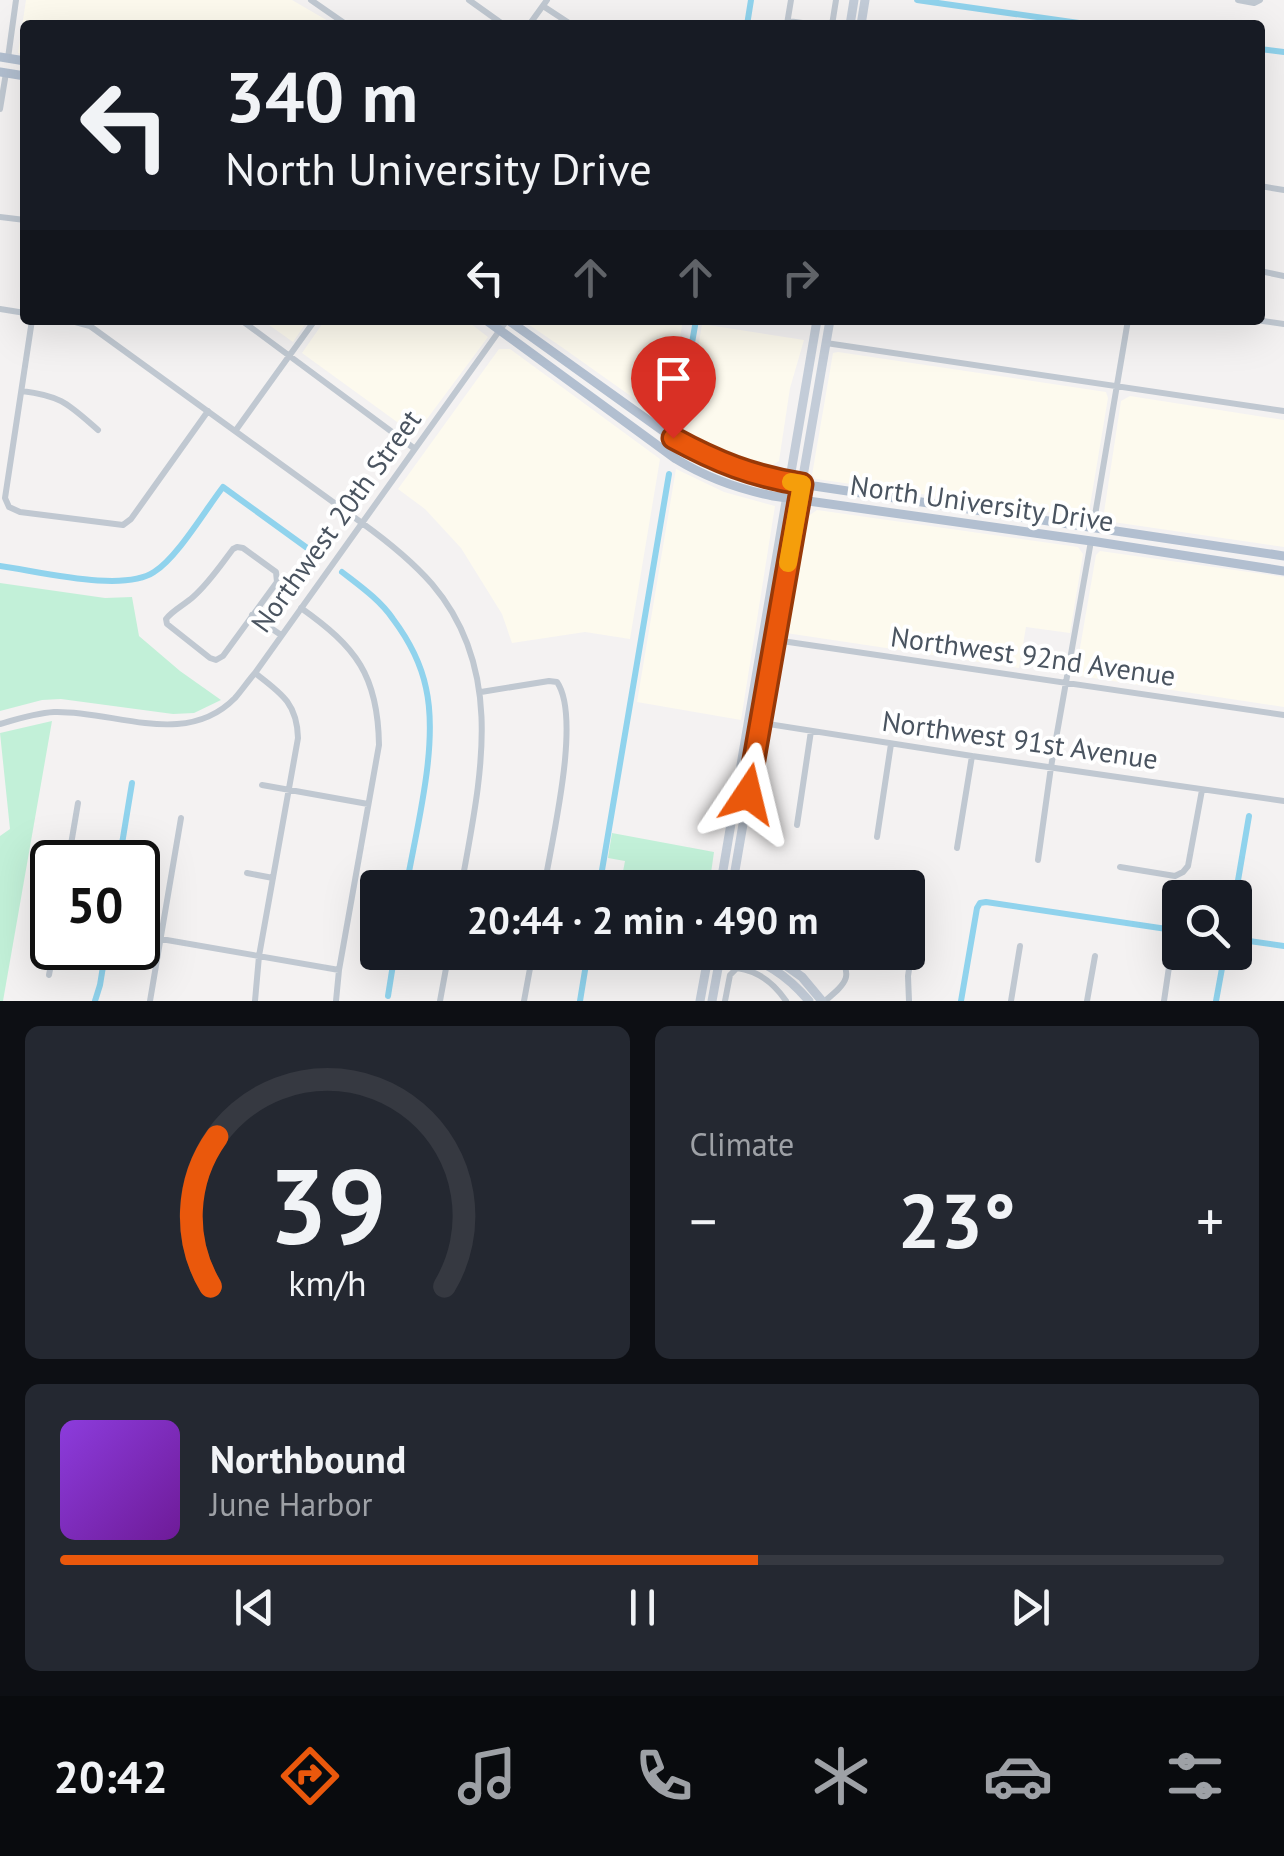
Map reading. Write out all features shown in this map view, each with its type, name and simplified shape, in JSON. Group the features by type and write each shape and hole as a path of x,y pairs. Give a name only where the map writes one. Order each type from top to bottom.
{"main road":[{"name":"North University Drive","path":"492,325 686,465 736,488 1284,571"},
{"name":"North University Drive","path":"514,325 673,438 709,458 756,475 1284,556"},
{"path":"723,870 817,325"},
{"path":"735,870 829,325"},
{"path":"812,352 820,376"},
{"path":"585,394 596,392 617,398"},
{"path":"1058,536 1086,534 1093,527"},
{"path":"1090,541 1101,534 1130,533"},
{"path":"700,1001 706,970"},
{"path":"712,1001 717,970"},
{"path":"777,970 808,1001"},
{"path":"791,970 802,976 824,1001"}],"street":[{"path":"0,109 3,65 16,0"},
{"path":"311,0 339,20"},
{"path":"469,0 497,20"},
{"path":"1238,0 1260,1"},
{"path":"545,3 566,20"},
{"path":"31,325 5,498 8,508 124,525 208,411"},
{"path":"86,325 362,522 396,548 435,588 462,633 481,692 483,746 464,870"},
{"path":"248,325 416,448"},
{"path":"236,430 312,325"},
{"name":"Northwest 20th Street","path":"0,724 50,712 182,725 220,710 254,673 504,325"},
{"path":"1093,527 1127,325"},
{"path":"826,342 1284,411"},
{"path":"22,391 49,394 61,400 98,430"},
{"path":"1038,860 1090,541"},
{"path":"237,547 278,576 252,615 216,660 167,624 166,619 211,578 237,547"},
{"path":"301,608 334,631 350,648 369,683 378,722 378,745 336,1001"},
{"path":"252,615 281,635"},
{"name":"Northwest 92nd Avenue","path":"775,640 1284,716"},
{"path":"254,673 282,694 292,708 298,738 259,956 255,1001"},
{"path":"481,692 549,681 557,682 564,698 565,766 547,870"},
{"name":"Northwest 91st Avenue","path":"749,720 1284,802"},
{"path":"797,825 811,731"},
{"path":"877,837 891,744"},
{"path":"957,848 972,756"},
{"path":"262,786 368,804"},
{"path":"1120,868 1175,876 1183,872 1188,866 1202,790"},
{"path":"72,840 78,803"},
{"path":"181,818 160,939 339,970"},
{"path":"246,874 273,878"},
{"path":"1012,1001 1020,946"},
{"path":"1087,1001 1095,956"},
{"path":"726,1001 730,975 743,968 769,980 786,1001"},
{"path":"49,975 50,970"},
{"path":"150,1001 155,970"},
{"path":"440,1001 446,970"},
{"path":"524,1001 529,970"},
{"path":"824,1001 841,987 846,970"},
{"path":"909,970 909,1001"},
{"path":"1164,1001 1169,970"}],"shaded area":[{"path":"26,0 292,0 326,20 23,20"},
{"path":"269,325 305,325 293,342"},
{"path":"322,325 472,325 488,337 415,435 302,353"},
{"path":"529,325 682,325 666,421"},
{"path":"702,325 804,340 790,388 779,461 768,468 732,457 684,433"},
{"path":"499,349 510,349 660,459 630,639 585,632 512,643 502,614 461,548 425,509 398,489"},
{"path":"833,353 1106,392 1089,512 1084,517 816,479 812,475"},
{"path":"1130,396 1284,420 1284,547 1103,519 1121,401"},
{"path":"676,469 724,492 775,506 741,720 637,702"},
{"path":"817,510 1078,547 1083,554 1070,633 1026,627 1019,668 786,633 804,519"},
{"path":"1100,551 1284,577 1284,707 1080,676 1076,671 1096,555"}],"green space":[{"path":"0,583 105,598 132,597 139,636 221,700 194,713 173,714 61,699 0,711"},
{"path":"52,721 3,1001 0,836 10,829 0,733"},
{"path":"612,833 714,852 711,870 623,870 625,861 608,858"}],"waterway":[{"path":"748,20 751,0"},
{"path":"917,0 1058,20"},
{"path":"1265,50 1284,52"},
{"path":"678,423 695,325"},
{"path":"602,870 669,474"},
{"path":"0,566 102,581 140,578 172,556 223,487 321,558"},
{"path":"342,572 376,599 393,619 413,652 426,688 428,761 409,870"},
{"path":"123,840 132,783"},
{"path":"1238,880 1249,816"},
{"path":"961,1001 980,903 1162,928"},
{"path":"1252,941 1284,946"},
{"path":"95,1001 102,970"},
{"path":"388,996 392,970"},
{"path":"580,1001 585,970"},
{"path":"1216,1001 1222,970"}],"slow traffic":[{"path":"788,563 802,484 791,482"}],"route":[{"path":"673,438 724,464 802,484 748,794"}]}
